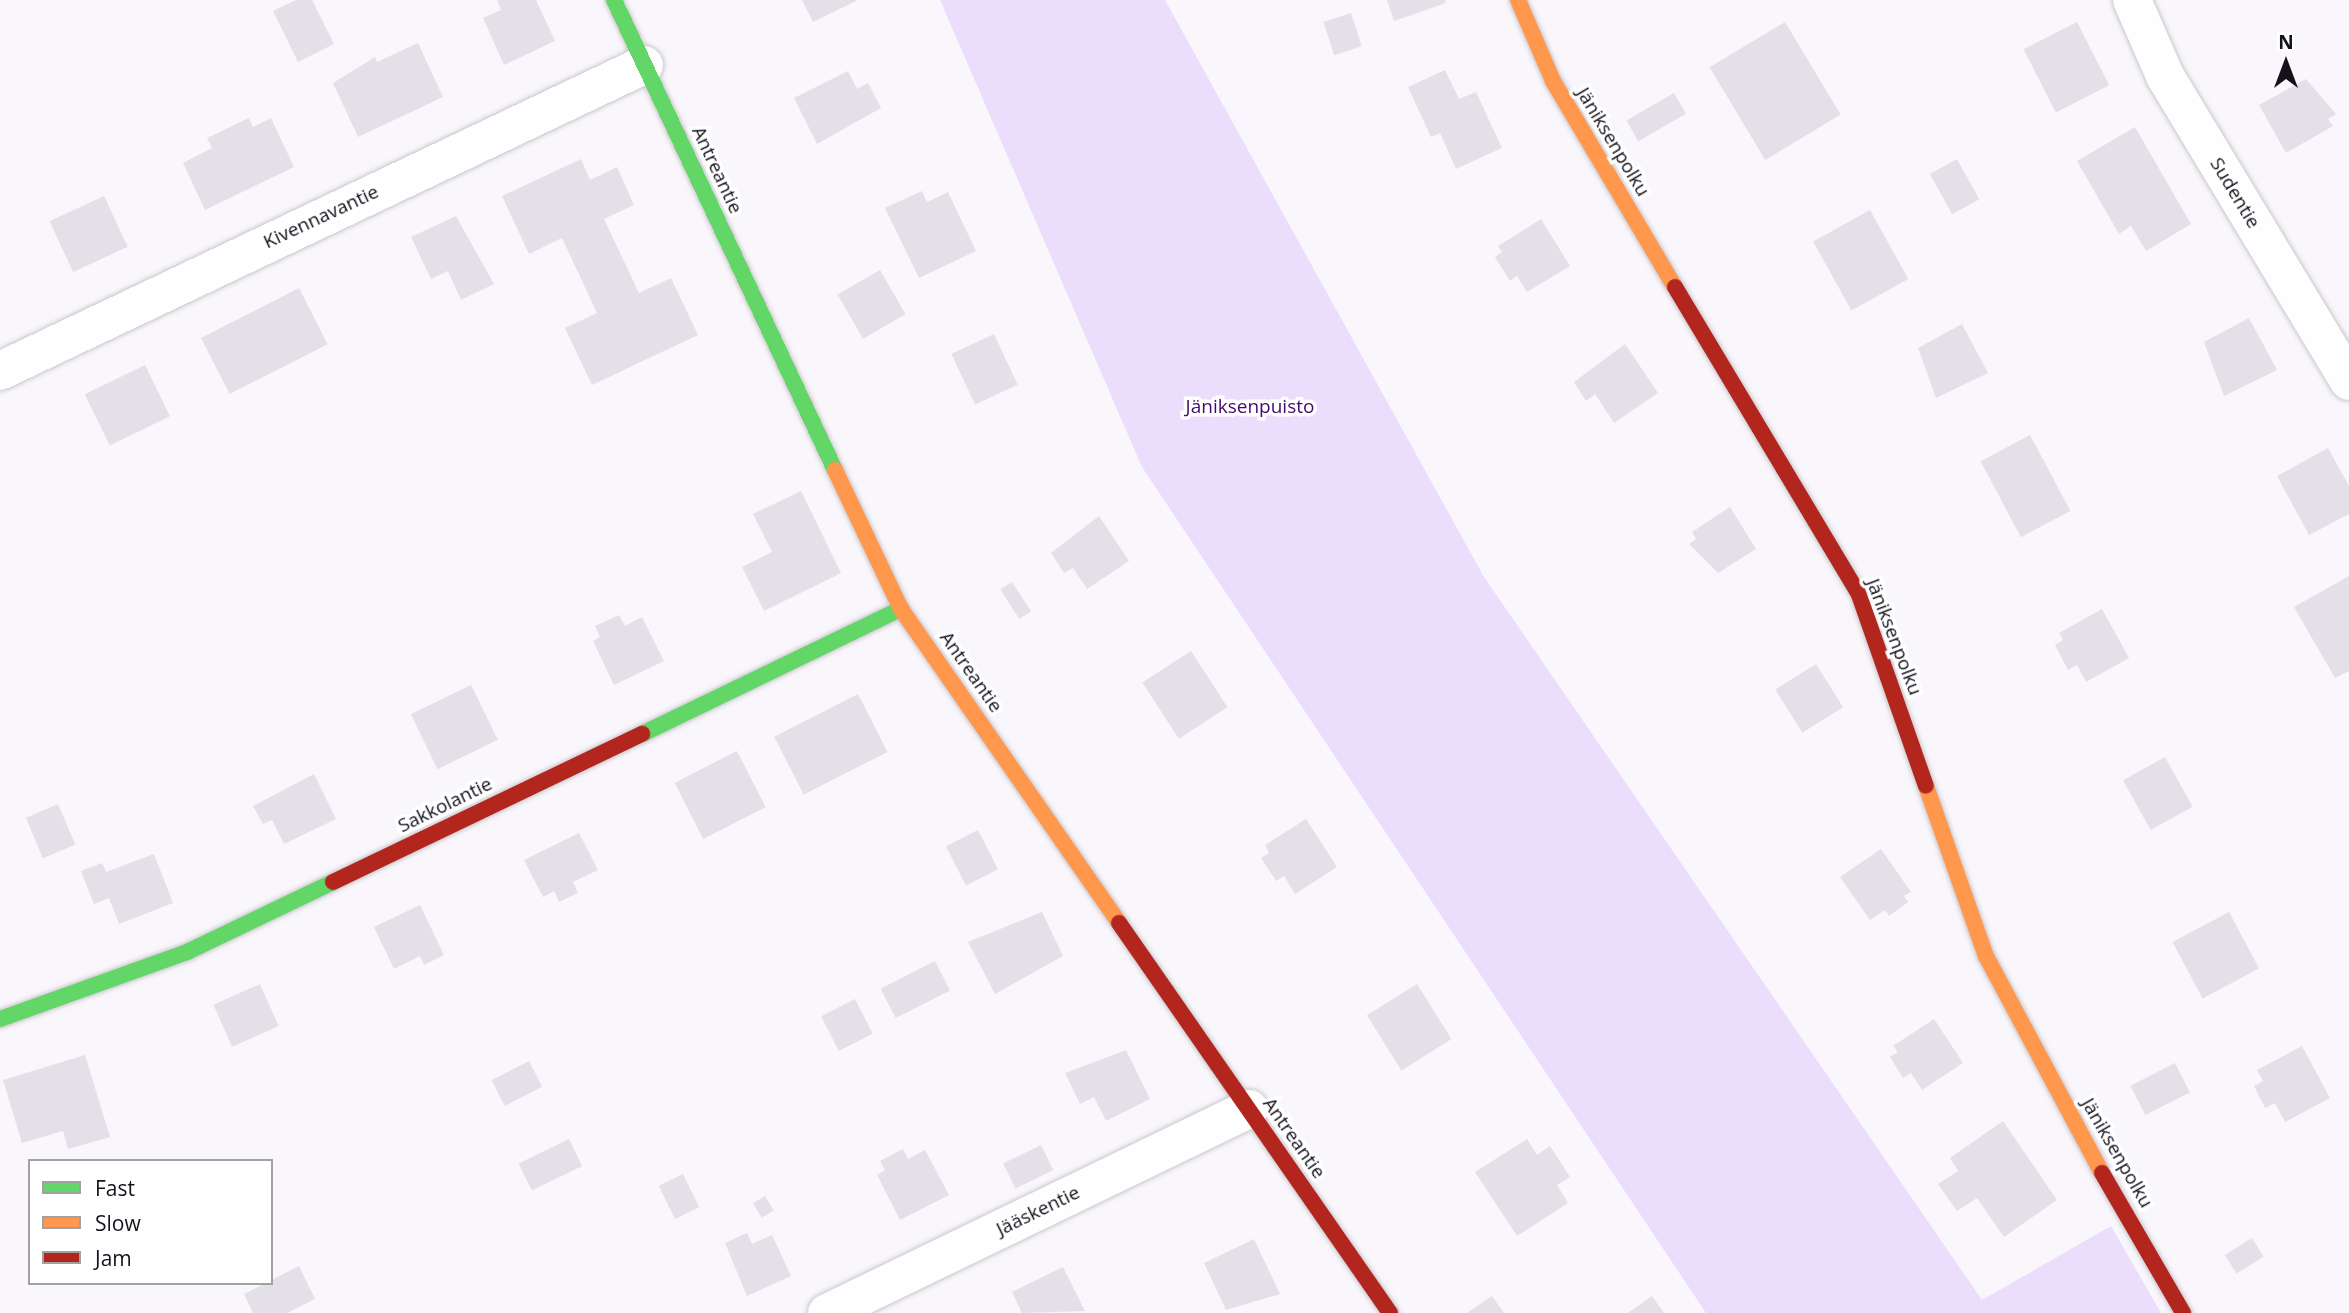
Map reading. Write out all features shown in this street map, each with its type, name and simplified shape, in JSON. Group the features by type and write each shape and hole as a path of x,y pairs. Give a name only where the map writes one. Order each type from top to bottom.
{"street":[{"name":"Antreantie","path":"614,0 901,609 1390,1313"},
{"name":"Jäniksenpolku","path":"1518,0 1553,81 1859,595 1986,956 2033,1052 2183,1313"},
{"name":"Sudentie","path":"2132,0 2165,76 2349,381"},
{"name":"Kivennavantie","path":"0,371 644,65"},
{"name":"Sakkolantie","path":"0,1019 187,952 901,609"},
{"name":"Jääskentie","path":"827,1313 1249,1109"}],"green space":[{"name":"Jäniksenpuisto","path":"940,0 1165,0 1484,577 1982,1300 2111,1226 2161,1313 1706,1313 1142,467"}],"building":[{"path":"296,0 312,0 334,44 298,62 273,11"},
{"path":"497,0 536,0 555,41 504,65 483,18 501,10"},
{"path":"802,0 858,0 813,22"},
{"path":"1387,0 1445,0 1446,3 1394,21"},
{"path":"1351,13 1362,46 1334,55 1323,22"},
{"path":"1785,22 1841,115 1765,160 1710,67"},
{"path":"2077,22 2109,85 2056,113 2024,49"},
{"path":"418,43 443,97 358,137 333,83 375,57 377,62"},
{"path":"1445,70 1459,99 1476,92 1502,148 1456,169 1440,133 1431,137 1408,87"},
{"path":"848,71 857,89 868,83 881,108 817,144 794,98"},
{"path":"2306,79 2336,114 2328,119 2333,126 2286,153 2259,105"},
{"path":"1674,93 1686,114 1638,141 1626,120"},
{"path":"249,118 253,127 271,118 294,167 205,210 183,163 212,148 207,138"},
{"path":"2135,127 2191,224 2146,251 2131,226 2119,234 2077,161"},
{"path":"581,159 590,180 617,167 634,205 604,219 639,293 671,278 698,335 592,385 565,328 597,313 562,238 529,254 502,196"},
{"path":"1957,159 1979,199 1952,214 1930,174"},
{"path":"922,191 927,202 948,192 976,251 919,278 885,208"},
{"path":"104,196 128,247 73,272 50,221"},
{"path":"1870,210 1908,279 1851,311 1813,242"},
{"path":"456,216 494,284 461,300 448,271 431,279 411,237"},
{"path":"1541,219 1570,266 1527,292 1517,276 1510,281 1495,257 1502,252 1498,246"},
{"path":"880,270 906,314 863,339 838,294"},
{"path":"299,288 328,344 230,394 201,338"},
{"path":"2249,318 2277,370 2224,396 2204,342"},
{"path":"1962,324 1988,373 1936,398 1918,348"},
{"path":"994,334 1018,385 975,405 951,354"},
{"path":"1625,344 1658,393 1614,423 1595,394 1586,401 1574,382"},
{"path":"145,365 170,416 110,446 85,394"},
{"path":"2030,435 2070,511 2021,537 1981,461"},
{"path":"2328,448 2349,486 2349,514 2309,535 2277,476"},
{"path":"801,491 841,573 764,611 742,567 772,552 753,514"},
{"path":"1730,507 1756,549 1718,573 1689,544 1696,539 1692,532"},
{"path":"1099,516 1129,561 1087,589 1073,568 1064,573 1051,553"},
{"path":"2349,576 2349,671 2335,678 2294,607"},
{"path":"1012,582 1031,611 1019,619 1000,590"},
{"path":"2102,609 2129,658 2086,682 2077,665 2068,670 2055,645 2063,640 2059,633"},
{"path":"619,615 625,626 642,617 664,661 614,685 593,641 600,637 595,626"},
{"path":"1191,651 1227,707 1179,739 1142,683"},
{"path":"1816,664 1843,707 1802,733 1775,689"},
{"path":"471,685 498,740 438,769 411,714"},
{"path":"858,694 888,752 804,795 774,737"},
{"path":"737,751 766,807 703,839 675,783"},
{"path":"2165,757 2193,807 2151,830 2123,780"},
{"path":"314,774 336,819 284,844 272,820 263,824 253,806"},
{"path":"58,804 75,845 43,858 26,818"},
{"path":"1306,819 1337,867 1295,894 1284,876 1276,881 1261,858 1269,853 1265,845"},
{"path":"978,830 998,869 966,886 946,846"},
{"path":"579,833 598,870 573,882 578,893 559,902 554,891 543,897 524,860"},
{"path":"1881,849 1911,892 1904,896 1908,902 1889,916 1885,910 1870,920 1840,877"},
{"path":"154,854 173,903 119,924 109,898 94,904 81,871 102,863 106,872"},
{"path":"420,905 444,955 424,965 420,956 394,969 374,927"},
{"path":"1042,912 1063,956 995,994 968,942"},
{"path":"2229,912 2259,969 2203,999 2172,942"},
{"path":"935,961 950,990 896,1018 881,989"},
{"path":"260,984 279,1026 232,1047 213,1005"},
{"path":"1417,984 1451,1039 1401,1070 1367,1015"},
{"path":"855,999 873,1034 839,1051 821,1016"},
{"path":"1934,1019 1963,1063 1922,1090 1911,1073 1903,1078 1890,1057 1898,1052 1893,1046"},
{"path":"2302,1046 2330,1098 2285,1122 2275,1103 2265,1108 2254,1086 2263,1081 2257,1070"},
{"path":"1126,1050 1150,1099 1106,1121 1094,1097 1080,1104 1065,1073"},
{"path":"85,1055 110,1137 68,1149 63,1131 22,1143 3,1080"},
{"path":"529,1061 542,1087 505,1106 492,1080"},
{"path":"2175,1063 2190,1092 2145,1115 2130,1086"},
{"path":"2003,1121 2057,1200 2004,1237 1977,1198 1957,1211 1938,1184 1958,1171 1950,1158"},
{"path":"569,1139 582,1166 532,1191 519,1164"},
{"path":"1527,1139 1537,1155 1550,1146 1570,1177 1557,1185 1568,1203 1517,1236 1475,1172"},
{"path":"1041,1145 1053,1170 1016,1189 1003,1163"},
{"path":"903,1149 908,1159 925,1150 949,1195 900,1220 877,1175 885,1170 880,1161"},
{"path":"683,1174 699,1207 675,1219 659,1186"},
{"path":"765,1196 774,1211 762,1218 753,1203"},
{"path":"747,1233 752,1244 772,1235 791,1276 747,1296 725,1243"},
{"path":"2252,1238 2264,1257 2237,1274 2225,1255"},
{"path":"1254,1239 1280,1294 1226,1310 1204,1263"},
{"path":"299,1266 315,1299 287,1313 253,1313 244,1294 262,1285 273,1285 273,1279"},
{"path":"1063,1267 1085,1311 1022,1313 1012,1292"},
{"path":"1492,1296 1504,1313 1467,1313"},
{"path":"1652,1296 1664,1313 1628,1313"}],"traffic: fast":[{"path":"614,0 835,470"},
{"path":"642,734 901,609"},
{"path":"0,1019 187,952 333,882"}],"traffic: slow":[{"path":"1518,0 1553,81 1675,287"},
{"path":"835,470 901,609 1119,923"},
{"path":"1926,786 1986,956 2102,1173"}],"traffic: jam":[{"path":"1675,287 1859,595 1926,786"},
{"path":"333,882 642,734"},
{"path":"1119,923 1390,1313"},
{"path":"2102,1173 2183,1313"}]}
